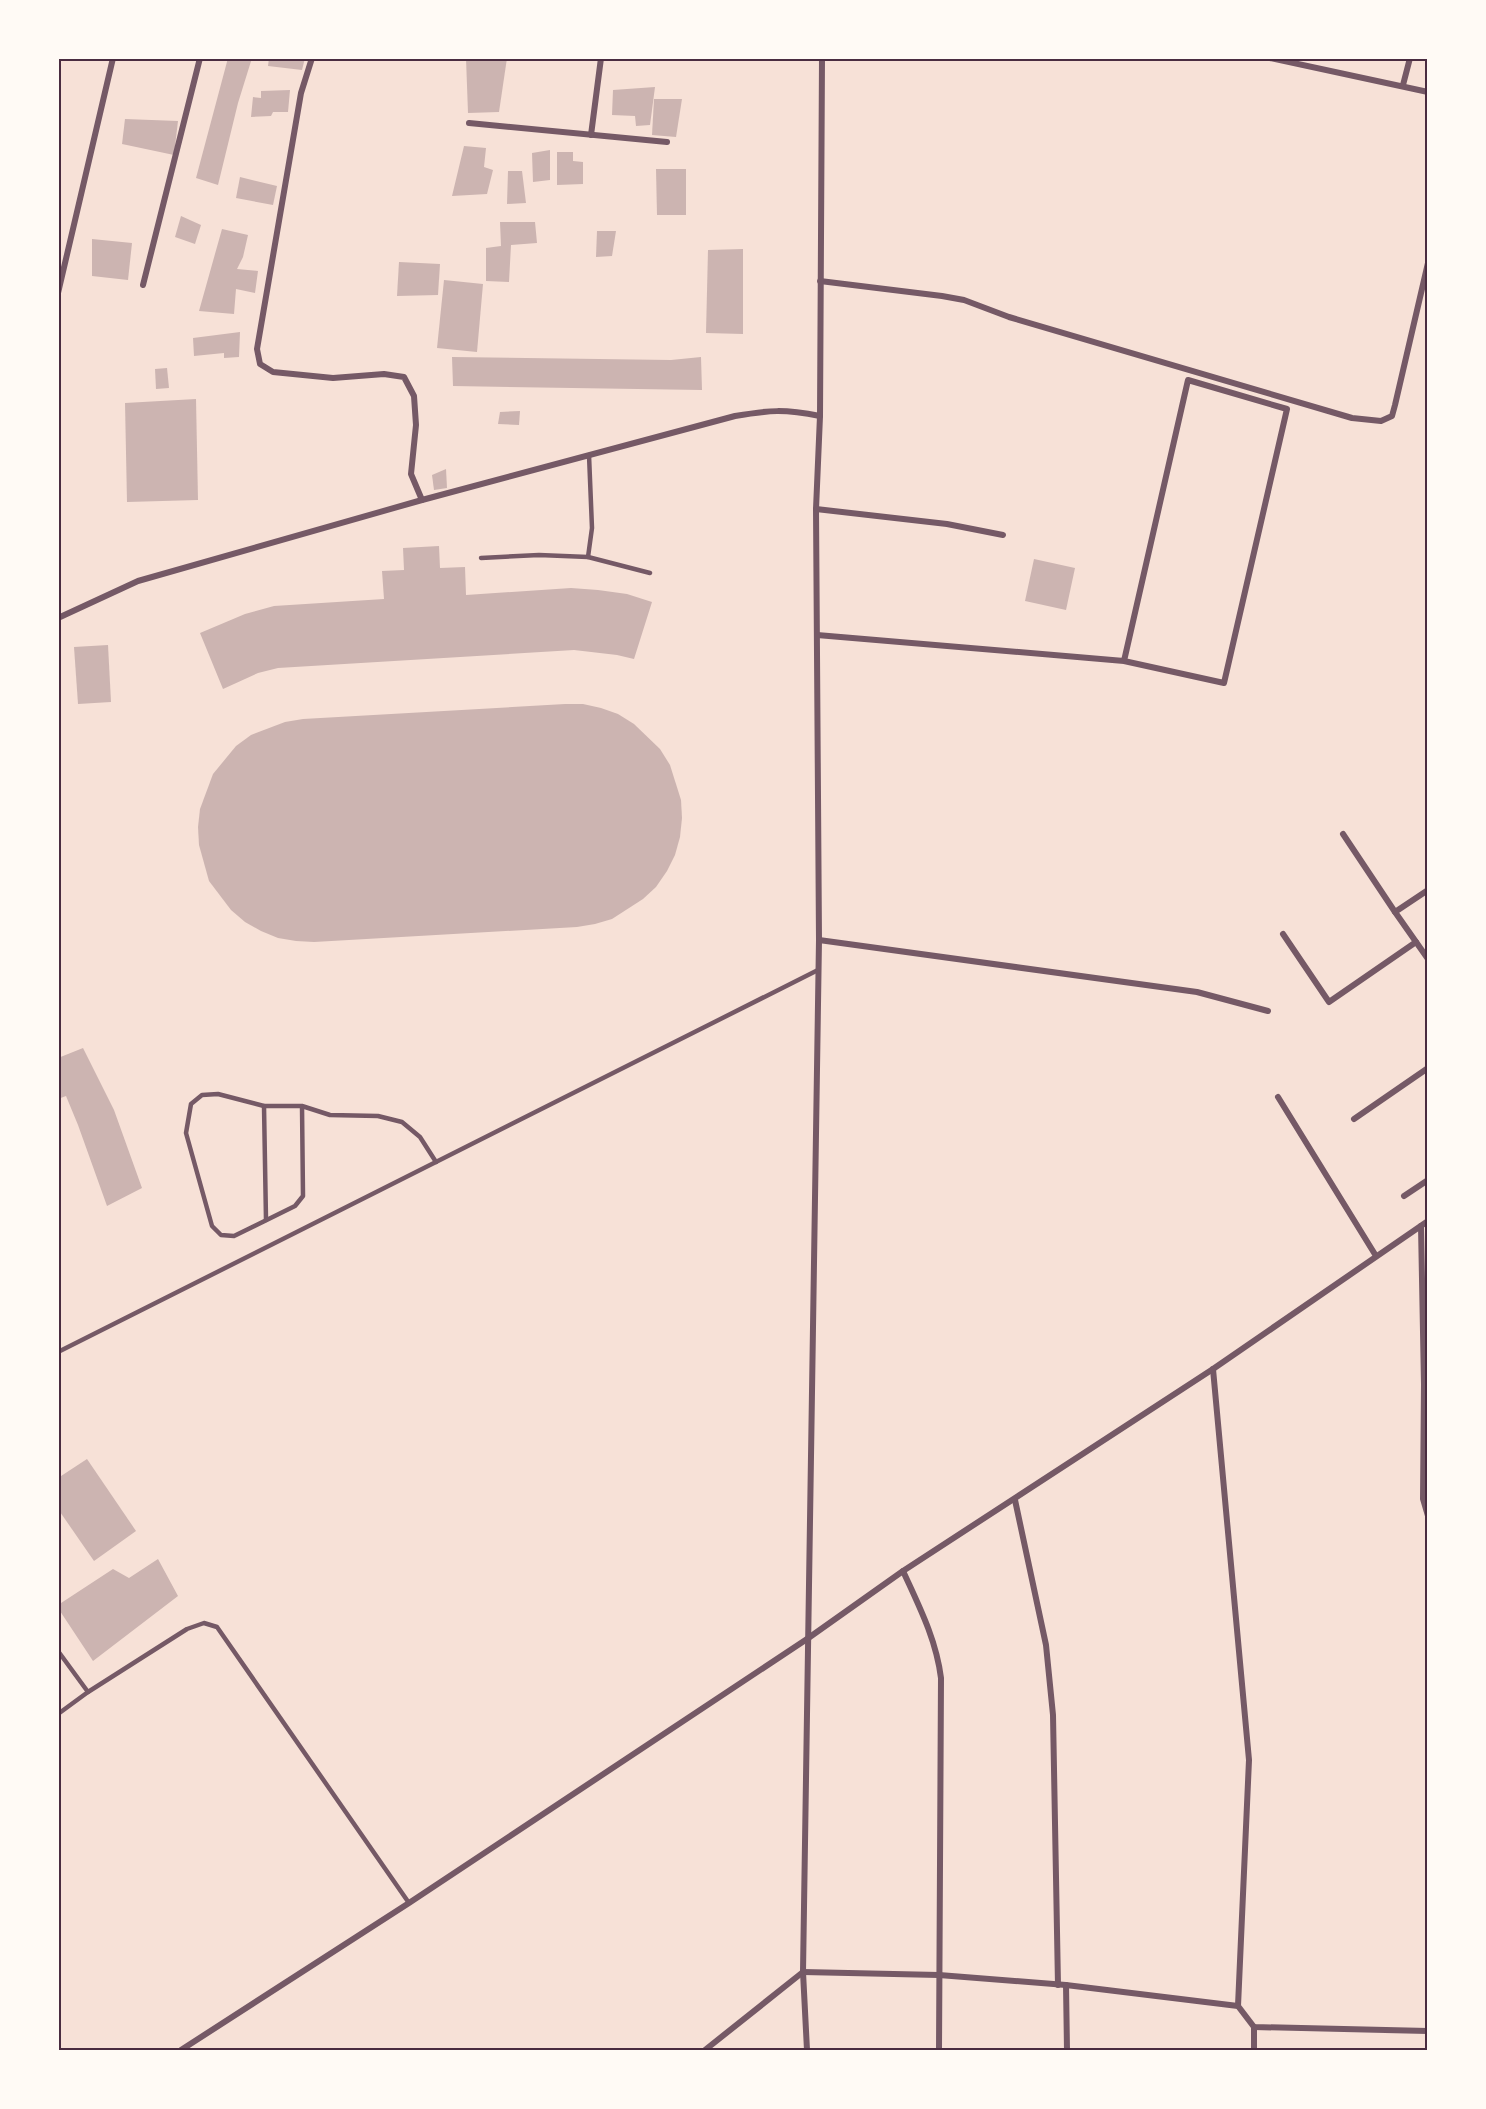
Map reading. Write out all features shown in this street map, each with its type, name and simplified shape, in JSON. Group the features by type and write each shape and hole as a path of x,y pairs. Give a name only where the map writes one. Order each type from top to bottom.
{"street":[{"path":"58,293 113,58"},
{"path":"143,285 200,58"},
{"path":"312,58 302,93 257,349 260,364 273,372 333,378 384,374 404,377 414,396 416,425 411,474 422,500"},
{"path":"591,135 601,58"},
{"path":"807,2050 803,1972 819,940 816,509 820,416 822,58"},
{"path":"1404,86 1410,58"},
{"path":"1271,59 1428,92"},
{"path":"469,123 666,142"},
{"path":"820,281 964,300 1009,317 1331,411 1381,422 1392,416 1428,263"},
{"path":"817,635 1124,661 1224,683 1287,409 1188,380 1124,661"},
{"path":"58,618 138,581 589,455 756,412 790,410 820,416"},
{"path":"816,509 947,524 1003,535"},
{"path":"1343,834 1428,959"},
{"path":"1395,912 1428,890"},
{"path":"1283,934 1329,1002 1416,942"},
{"path":"819,940 1197,992 1268,1011"},
{"path":"1354,1119 1428,1068"},
{"path":"1278,1097 1376,1256"},
{"path":"1404,1196 1428,1180"},
{"path":"181,2050 409,1904 807,1639 903,1571 1213,1369 1428,1221"},
{"path":"1421,1226 1424,1384 1423,1499 1428,1516"},
{"path":"1213,1369 1249,1760 1238,2006 1254,2027 1254,2050"},
{"path":"1015,1500 1046,1645 1052,1705 1066,2050"},
{"path":"903,1571 923,1614 939,1657 941,1678 939,2050"},
{"path":"705,2050 803,1972 939,1975 1062,1985 1238,2006"},
{"path":"1254,2027 1428,2031"}],"lane":[{"path":"588,557 592,528 589,455"},
{"path":"481,558 539,555 588,557 650,573"},
{"path":"58,1352 818,970"},
{"path":"302,1106 303,1196 295,1206 234,1236 221,1235 212,1226 186,1133 191,1104 202,1095 218,1095 264,1106 302,1106 330,1115 378,1116 402,1122 420,1137 436,1162"},
{"path":"264,1106 266,1220"},
{"path":"58,1405 58,1413"},
{"path":"58,1714 88,1692 187,1629 204,1623 217,1627 409,1904"},
{"path":"58,1651 88,1692"}],"building":[{"path":"228,58 252,58 238,103 218,185 196,178"},
{"path":"269,58 305,58 302,70 268,66"},
{"path":"466,58 507,58 499,112 468,113"},
{"path":"655,87 650,125 636,126 635,116 612,115 613,90"},
{"path":"290,90 288,112 273,112 271,116 251,117 253,97 261,98 261,91"},
{"path":"654,99 682,99 676,137 652,135"},
{"path":"125,119 178,121 174,155 122,144"},
{"path":"464,146 486,148 484,167 493,170 487,194 452,196"},
{"path":"550,150 550,180 533,182 532,153"},
{"path":"557,152 573,152 573,161 583,162 583,184 557,185"},
{"path":"656,169 686,169 686,215 657,215"},
{"path":"508,171 522,171 526,203 507,204"},
{"path":"240,177 277,186 273,205 236,198"},
{"path":"181,216 201,225 195,244 175,237"},
{"path":"500,222 535,222 537,243 511,245 509,282 486,281 486,248 501,246"},
{"path":"222,229 248,235 243,257 237,269 258,271 255,293 236,289 234,314 199,311"},
{"path":"597,231 616,231 612,256 596,257"},
{"path":"92,239 132,243 128,280 92,276"},
{"path":"743,249 743,334 706,333 708,250"},
{"path":"399,262 440,264 438,295 397,296"},
{"path":"444,280 483,284 477,352 437,348"},
{"path":"240,332 239,357 224,358 224,353 194,356 193,338"},
{"path":"452,357 671,360 701,357 702,390 453,386"},
{"path":"167,368 169,388 156,389 155,369"},
{"path":"196,399 198,500 127,502 125,403"},
{"path":"520,411 519,425 498,424 500,412"},
{"path":"446,469 447,488 434,490 432,475"},
{"path":"439,546 440,568 465,567 466,595 571,588 627,594 652,602 634,659 574,650 278,668 258,673 223,689 200,633 245,614 274,606 384,599 382,571 404,570 403,548"},
{"path":"1034,559 1075,568 1066,610 1025,601"},
{"path":"108,645 111,702 78,704 74,647"},
{"path":"583,704 601,708 618,714 634,724 660,749 670,765 681,800 680,837 667,871 656,887 643,899 612,919 577,927 314,942 296,941 278,938 245,922 231,910 209,881 199,845 200,809 213,774 236,746 251,735 285,722 303,719"},
{"path":"83,1048 114,1110 142,1188 107,1206 66,1096 58,1099 58,1058"},
{"path":"87,1459 136,1531 94,1561 58,1509 58,1478"},
{"path":"158,1559 178,1596 93,1661 58,1605 113,1569 129,1578"}]}
